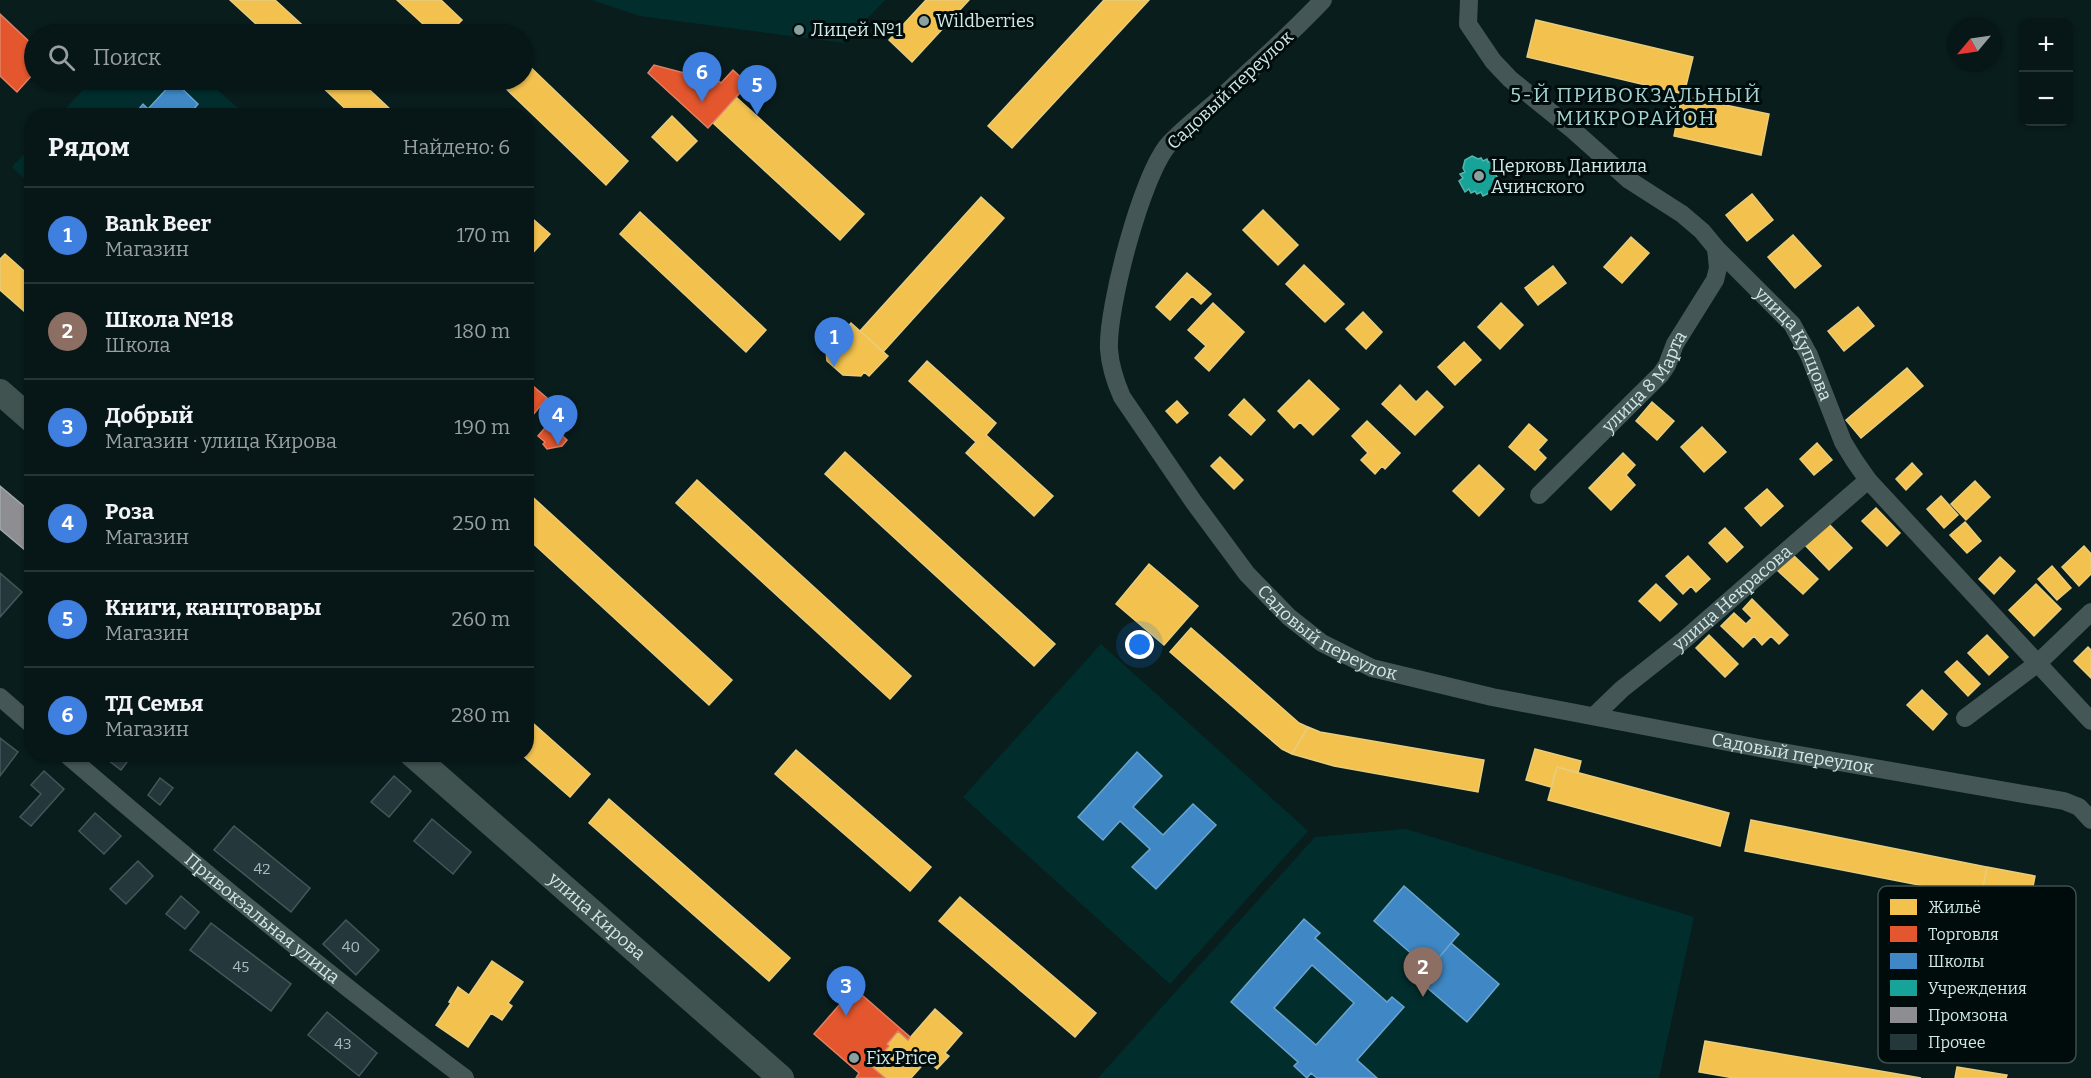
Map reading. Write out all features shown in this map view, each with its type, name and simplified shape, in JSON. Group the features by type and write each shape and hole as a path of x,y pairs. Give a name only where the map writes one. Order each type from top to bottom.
{"main road":[{"path":"0,392 24,413"},
{"name":"улица Кирова","path":"421,762 781,1078"}],"street":[{"name":"Садовый переулок","path":"1323,0 1292,33 1168,145 1144,189 1119,279 1110,325 1109,347 1115,382 1130,409 1247,574 1290,617 1322,643 1372,668 1492,697 1759,748 2064,801 2079,807 2091,820"},
{"name":"улица Купцова","path":"1469,0 1468,24 1493,61 1510,79 1574,130 1629,180 1682,214 1702,231 1792,324 1809,355 1843,442 1868,480 2091,721"},
{"name":"улица 8 Марта","path":"1539,495 1661,374 1676,344 1715,280 1718,268 1716,248"},
{"name":"улица Некрасова","path":"1594,716 1622,689 1684,640 1868,480"},
{"path":"1965,718 2038,663 2091,612"},
{"path":"0,697 24,718"},
{"name":"Привокзальная улица","path":"75,762 182,855 398,1028 465,1078"}],"shaded area":[{"name":"Лицей №1","path":"592,0 885,0 844,43 640,16"},
{"path":"83,90 217,90 238,108 66,108"},
{"path":"24,154 24,178 12,167"},
{"path":"1101,644 1308,831 1170,984 963,797"},
{"path":"1406,829 1694,917 1659,1078 1098,1078 1315,837"}],"building: Жильё":[{"path":"230,0 275,0 301,24 256,24"},
{"path":"397,0 441,0 462,20 458,24 423,24"},
{"path":"926,0 969,0 912,62 889,40"},
{"path":"1104,0 1149,0 1012,148 988,126"},
{"path":"1536,20 1693,57 1684,94 1527,57"},
{"path":"534,71 628,161 606,185 534,116 534,108 526,108 507,90 534,90"},
{"path":"326,90 370,90 389,108 345,108"},
{"path":"1682,96 1769,114 1761,155 1674,136"},
{"path":"736,97 864,214 840,240 713,123"},
{"path":"672,116 697,141 677,161 652,137"},
{"path":"1752,194 1773,220 1747,241 1726,215"},
{"path":"981,197 1004,218 883,352 860,331"},
{"path":"1263,210 1298,245 1278,265 1243,230"},
{"path":"640,212 766,330 746,352 620,234"},
{"path":"534,220 550,234 534,252"},
{"path":"1793,235 1821,266 1795,288 1768,257"},
{"path":"1631,237 1649,253 1622,283 1604,267"},
{"path":"5,254 24,271 24,311 0,290 0,259"},
{"path":"1304,265 1344,304 1325,322 1286,284"},
{"path":"1553,266 1566,283 1538,305 1525,288"},
{"path":"1187,273 1211,294 1201,304 1192,296 1170,320 1156,307"},
{"path":"1213,303 1244,332 1209,371 1195,358 1206,346 1188,330"},
{"path":"1501,303 1523,325 1500,349 1478,327"},
{"path":"1858,307 1874,326 1844,351 1828,331"},
{"path":"1363,312 1382,332 1366,349 1346,329"},
{"path":"851,323 888,356 869,376 864,372 861,376 843,375 827,361 826,351"},
{"path":"1464,342 1481,360 1455,385 1438,367"},
{"path":"927,361 996,423 986,435 1053,496 1034,516 966,453 976,442 909,381"},
{"path":"1907,368 1923,386 1861,438 1846,420"},
{"path":"1309,380 1339,409 1313,435 1300,422 1294,428 1278,411"},
{"path":"1400,385 1416,402 1427,391 1443,407 1415,435 1382,404"},
{"path":"1244,399 1265,420 1251,435 1229,415"},
{"path":"1177,401 1188,413 1177,423 1166,411"},
{"path":"1652,402 1674,421 1657,440 1636,421"},
{"path":"1367,421 1400,453 1385,469 1382,466 1375,474 1361,460 1368,453 1352,436"},
{"path":"1529,424 1547,440 1538,450 1546,458 1535,470 1509,447"},
{"path":"1702,427 1726,452 1704,472 1681,447"},
{"path":"1817,443 1832,460 1814,475 1800,459"},
{"path":"845,452 1055,644 1034,666 825,474"},
{"path":"1623,453 1635,465 1626,475 1635,485 1611,510 1589,488"},
{"path":"1220,457 1243,480 1234,489 1211,466"},
{"path":"1912,463 1922,474 1906,490 1896,479"},
{"path":"1479,465 1504,489 1479,516 1453,491"},
{"path":"697,480 911,676 890,699 676,503"},
{"path":"1975,481 1990,497 1966,520 1951,504"},
{"path":"1767,489 1783,506 1761,526 1745,508"},
{"path":"1941,496 1958,515 1944,528 1927,509"},
{"path":"534,498 732,680 709,705 534,544"},
{"path":"1876,508 1900,533 1887,546 1862,521"},
{"path":"1827,522 1852,548 1829,570 1804,544"},
{"path":"1965,522 1981,541 1967,553 1950,535"},
{"path":"1725,528 1743,547 1727,562 1709,543"},
{"path":"2084,546 2091,554 2091,574 2079,586 2062,567"},
{"path":"1792,554 1818,579 1803,594 1777,570"},
{"path":"1688,556 1710,579 1696,592 1691,586 1683,594 1666,576"},
{"path":"2000,557 2015,571 1994,594 1979,579"},
{"path":"1149,564 1198,606 1164,645 1116,604"},
{"path":"2052,566 2071,588 2057,600 2038,579"},
{"path":"1656,584 1677,604 1660,621 1639,601"},
{"path":"2036,584 2061,609 2034,636 2009,610"},
{"path":"1752,599 1788,635 1779,644 1771,636 1762,645 1754,636 1743,647 1721,626 1734,613 1746,624 1752,618 1743,609"},
{"path":"1191,628 1299,723 1308,727 1292,754 1282,749 1170,652"},
{"path":"1709,635 1738,664 1725,677 1696,648"},
{"path":"1987,635 2008,657 1989,675 1968,653"},
{"path":"2088,647 2091,650 2091,678 2074,661"},
{"path":"1957,661 1980,684 1968,696 1945,672"},
{"path":"1922,690 1947,714 1933,730 1907,705"},
{"path":"534,724 590,774 570,797 530,762 534,762"},
{"path":"1308,727 1320,732 1484,760 1478,792 1334,766 1292,754"},
{"path":"1535,749 1581,761 1578,773 1557,767 1551,787 1526,780"},
{"path":"796,750 931,867 910,891 775,774"},
{"path":"1557,767 1729,813 1720,846 1548,800"},
{"path":"609,799 790,958 769,981 589,823"},
{"path":"1751,820 1987,867 1983,886 1925,886 1745,851"},
{"path":"1987,867 2035,876 2033,886 1983,886"},
{"path":"960,897 1096,1013 1075,1037 939,921"},
{"path":"492,961 523,982 508,1003 512,1006 502,1020 491,1013 468,1047 436,1025 451,1003 449,1002 458,987 469,995"},
{"path":"935,1009 962,1033 945,1053 949,1056 937,1069 927,1060 911,1078 885,1078 871,1066 889,1046 887,1044 898,1031 908,1040"},
{"path":"1705,1041 1921,1078 1734,1078 1699,1072"},
{"path":"1957,1067 2007,1075 2006,1078 1955,1078"}],"building: Торговля":[{"path":"0,14 24,37 24,84 17,92 0,76"},
{"path":"699,63 721,83 733,70 748,84 708,128 648,73 654,65 688,74"},
{"path":"534,387 547,398 534,414"},
{"path":"549,423 567,440 562,446 547,449 543,444 545,442 538,436"},
{"path":"854,988 910,1037 908,1040 898,1031 887,1044 889,1046 871,1066 885,1078 856,1078 859,1073 814,1034"}],"building: Школы":[{"path":"166,90 183,90 198,104 195,108 149,108"},
{"path":"1137,752 1162,776 1133,807 1163,835 1193,804 1216,825 1156,889 1132,867 1150,849 1120,821 1103,840 1078,817"},
{"path":"1404,886 1459,934 1429,969 1374,921"},
{"path":"1304,919 1320,933 1315,938 1387,1002 1392,997 1404,1007 1357,1060 1377,1078 1317,1078 1311,1073 1307,1078 1294,1066 1298,1062 1231,1002","holes":["1312,965 1354,1003 1316,1045 1274,1008"]},
{"path":"1451,943 1499,984 1467,1022 1410,973 1416,965 1426,973"}],"building: Учреждения":[{"name":"Церковь Даниила Ачинского","path":"1472,156 1481,158 1483,161 1487,159 1488,162 1493,160 1499,171 1495,173 1497,177 1493,179 1495,183 1492,185 1495,190 1483,196 1481,192 1471,193 1469,189 1465,192 1459,181 1463,178 1460,174 1465,172 1463,168 1465,160"}],"building: Промзона":[{"path":"0,486 24,506 24,549 0,529"}],"building: Прочее":[{"path":"0,573 22,592 0,617"},
{"path":"0,738 18,752 0,776"},
{"path":"110,762 127,762 121,770"},
{"path":"44,771 64,789 31,826 20,817 41,794 31,785"},
{"path":"394,776 411,791 389,817 371,802"},
{"path":"160,778 173,788 160,805 148,795"},
{"path":"95,813 121,836 104,854 79,831"},
{"path":"432,819 471,852 453,874 414,841"},
{"path":"234,826 310,888 291,912 214,850"},
{"path":"138,861 153,876 126,904 110,889"},
{"path":"181,896 199,912 185,929 166,914"},
{"path":"346,920 379,950 356,975 323,944"},
{"path":"211,923 291,984 271,1011 190,950"},
{"path":"327,1012 377,1053 359,1076 308,1035"}],"place":[{"name":"Wildberries","path":"924,21"},
{"name":"Лицей №1","path":"799,30"},
{"name":"ТД Семья","path":"702,102"},
{"name":"Книги, канцтовары","path":"757,115"},
{"name":"Церковь Даниила Ачинского","path":"1479,176"},
{"name":"Bank Beer","path":"834,367"},
{"name":"Роза","path":"558,445"},
{"name":"Школа №18","path":"1423,997"},
{"name":"Добрый","path":"846,1016"},
{"name":"Fix Price","path":"854,1058"}],"district":[{"name":"5-Й ПРИВОКЗАЛЬНЫЙ МИКРОРАЙОН","path":"1636,106"}]}
